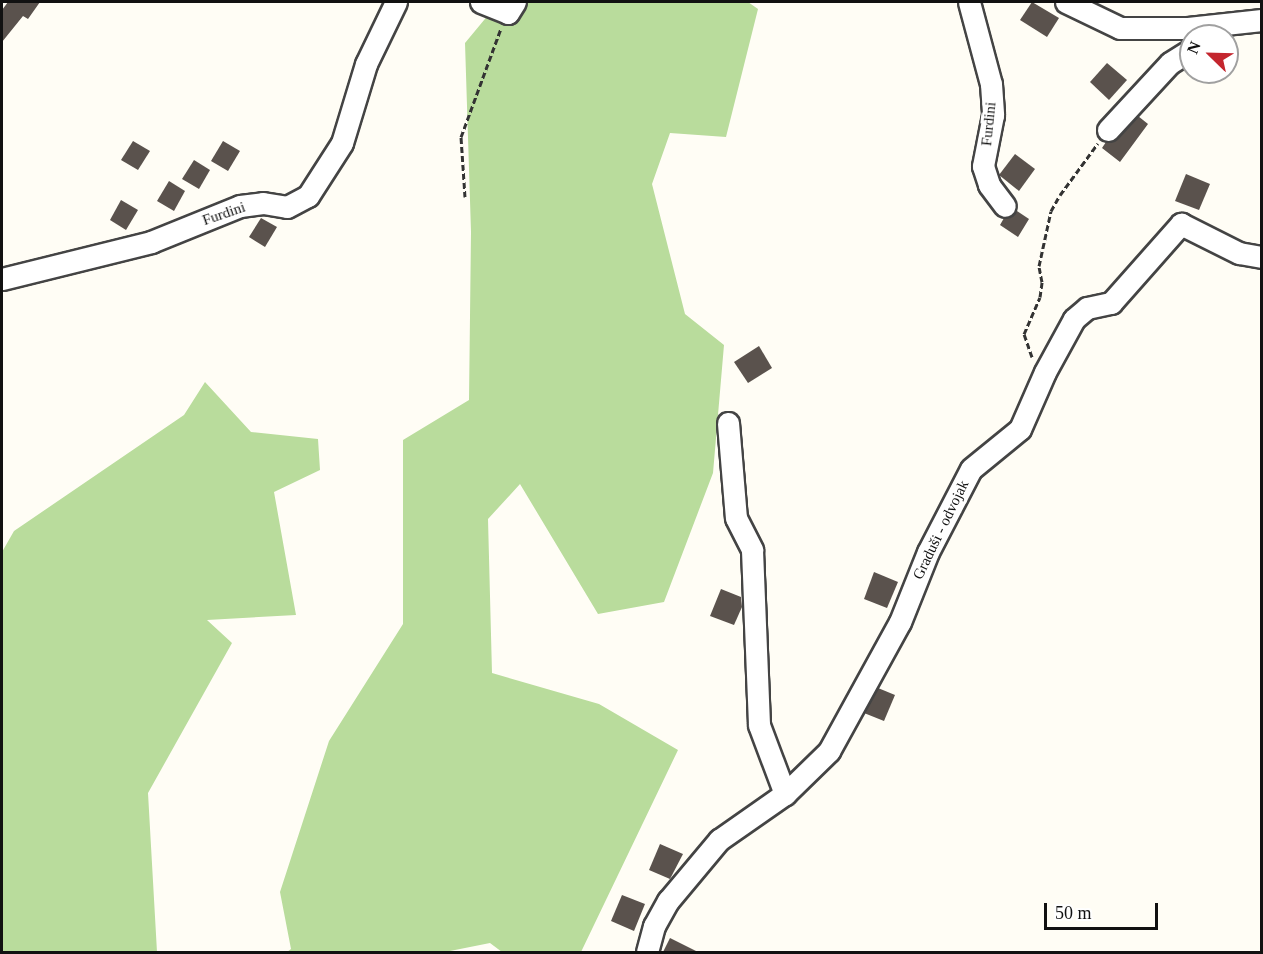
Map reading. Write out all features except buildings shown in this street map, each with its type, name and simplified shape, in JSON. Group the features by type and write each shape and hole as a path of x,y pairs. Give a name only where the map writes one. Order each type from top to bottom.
{"street":[{"name":"Furdini","path":"2,279 151,242 240,206 263,203 287,207 308,196 342,143 366,64 396,2"},
{"path":"481,2 511,7"},
{"name":"Furdini","path":"969,2 991,84 993,115 983,166 989,185 1005,207"},
{"path":"1066,2 1120,28 1188,28 1262,22"},
{"path":"1239,29 1262,22"},
{"path":"1108,130 1170,63 1179,57"},
{"name":"Graduši - odvojak","path":"647,952 654,926 668,901 719,840 785,794 829,750 900,622 928,552 971,469 1020,429 1045,372 1074,319 1088,308 1111,303 1180,224 1239,253 1262,257"},
{"path":"728,423 736,518 752,550 759,725 785,794"}],"path":[{"path":"465,197 461,137 492,48 511,7"},
{"path":"1028,351 1024,334 1040,297 1042,282 1039,266 1051,211 1060,195 1108,130"}],"green space":[{"path":"499,2 748,2 758,9 726,137 670,133 652,184 685,314 724,345 713,473 664,602 598,614 520,484 488,519 492,673 599,704 678,750 581,952 502,952 490,943 445,952 287,952 291,949 280,892 329,741 403,624 403,440 469,400 471,232 465,43"},
{"path":"205,382 251,432 318,439 320,470 274,492 296,615 207,620 232,643 148,793 157,952 2,952 2,552 14,531 184,415"}]}
